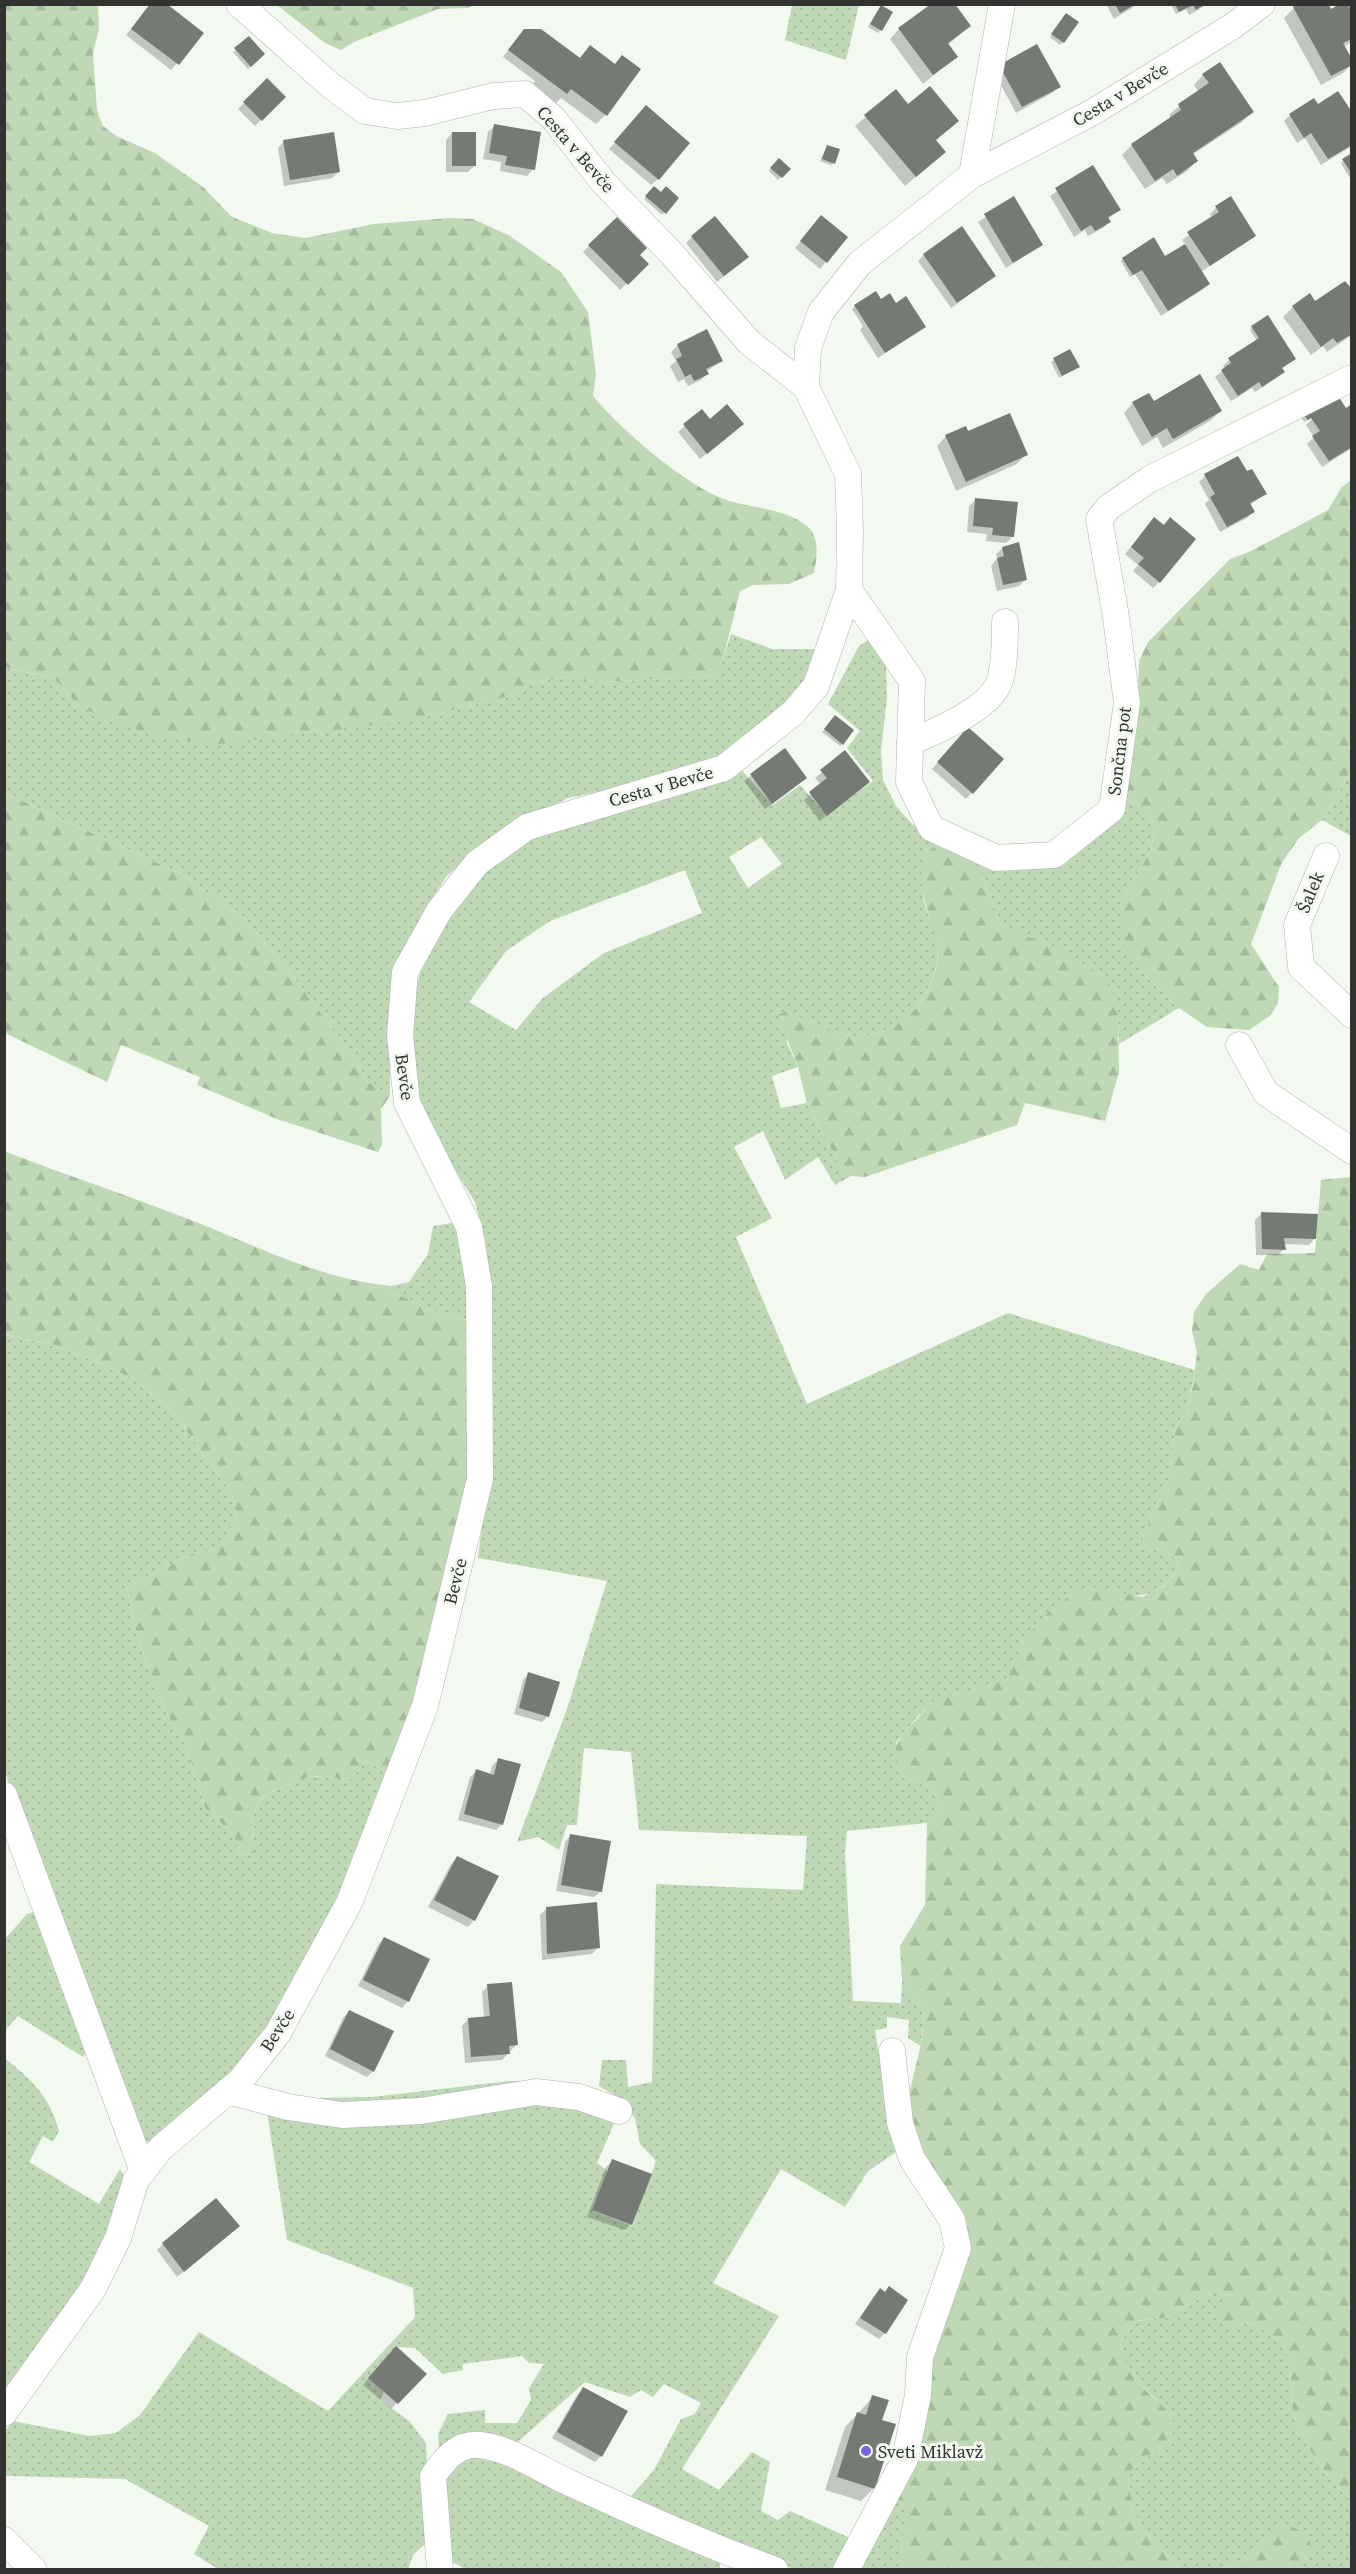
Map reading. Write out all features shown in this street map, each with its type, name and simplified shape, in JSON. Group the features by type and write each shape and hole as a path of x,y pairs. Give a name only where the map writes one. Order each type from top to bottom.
{"street":[{"name":"Cesta v Bevče","path":"239,4 330,85 365,111 397,116 424,113 493,96 525,94 553,118 603,182 672,254 749,342 806,387 848,474 849,590 816,686 793,713 724,768 527,827 477,863 439,911 405,972 400,1035"},
{"path":"972,175 1002,4"},
{"name":"Cesta v Bevče","path":"806,387 808,348 821,312 860,263 972,175 1093,112 1233,26 1262,4"},
{"name":"Sončna pot","path":"849,590 912,681 909,782 931,828 996,858 1054,855 1112,809 1126,703 1116,617 1100,519 1109,507 1150,479 1352,378"},
{"path":"910,742 951,725 981,704 998,687 1004,653 1005,622"},
{"name":"Šalek","path":"1326,856 1297,926 1301,967 1352,1015"},
{"name":"Bevče","path":"4,2414 93,2289 118,2238 136,2181 143,2171 161,2148 240,2081 278,2033 349,1903 425,1706 480,1479 478,1286 469,1227 407,1103 400,1035"},
{"path":"1239,1045 1266,1093 1349,1146"},
{"path":"4,1795 143,2171"},
{"path":"846,2570 904,2459 918,2395 920,2357 958,2248 952,2220 912,2159 900,2123 892,2051"},
{"path":"228,2091 288,2107 342,2115 421,2111 536,2092 579,2097 620,2111"},
{"path":"440,2570 433,2476 444,2460 458,2449 478,2444 514,2454 550,2474 673,2530 775,2570"},
{"path":"4,2540 34,2570"}],"green space":[{"path":"5,4 98,5 99,29 93,53 97,111 103,126 116,136 155,153 203,187 232,217 272,233 305,238 374,224 450,218 473,219 510,236 561,272 588,312 596,375 593,396 635,439 688,480 721,498 788,515 807,526 816,542 817,555 814,573 789,584 753,585 740,591 719,676 604,682 564,677 537,682 514,695 424,717 219,744 165,738 112,722 78,705 55,679 5,667"},
{"path":"277,5 475,5 467,8 438,9 354,42 341,50 325,43"},
{"path":"792,5 859,5 846,60 785,40"},
{"path":"1351,480 1351,771 1322,820 1299,838 1282,862 1251,944 1279,987 1278,1003 1271,1015 1249,1030 1207,1027 1179,1008 1139,969 1122,941 1120,905 1151,850 1155,825 1144,808 1112,791 1138,694 1139,661 1148,642 1230,559 1251,551 1328,510 1341,488"},
{"path":"731,634 772,649 822,649 806,683 772,722 715,762 671,778 568,798 518,823 478,848 447,876 434,895 414,935 390,1049 390,1096 368,1082 350,1051 285,966 243,918 181,874 5,793 4,667 55,679 78,705 424,717 513,695 536,682 564,677 604,682 718,676"},
{"path":"871,638 886,663 887,697 881,751 883,780 896,806 912,824 941,843 923,895 938,948 936,966 924,997 901,1022 886,1030 870,1035 846,1035 787,1012 787,1043 798,1067 772,1076 781,1108 807,1103 842,1170 851,1176 835,1185 818,1157 785,1180 763,1131 734,1147 772,1218 736,1237 807,1404 1008,1313 1195,1370 1188,1408 1175,1428 1170,1476 1144,1533 1143,1543 1148,1549 1165,1550 1177,1560 1178,1571 1153,1592 1140,1595 1121,1594 1012,1669 1007,1680 939,1699 930,1704 896,1743 903,1777 924,1785 934,1793 939,1805 939,1813 927,1823 847,1831 845,1852 853,2001 901,2003 902,1981 924,2009 921,2046 908,2038 909,2020 887,2017 887,2028 875,2030 886,2096 899,2150 868,2171 845,2207 781,2169 713,2283 779,2316 682,2469 719,2490 752,2452 770,2462 761,2511 778,2520 790,2511 857,2541 837,2569 794,2569 627,2501 654,2470 681,2419 695,2414 701,2403 664,2384 653,2397 641,2390 630,2397 585,2382 511,2448 439,2453 438,2434 448,2414 485,2410 485,2423 517,2423 531,2400 529,2388 544,2364 529,2363 522,2356 463,2364 463,2370 443,2374 415,2348 399,2347 372,2378 385,2390 380,2400 409,2421 426,2443 430,2547 424,2545 413,2555 408,2569 218,2569 194,2554 209,2526 125,2479 5,2476 5,2431 13,2421 89,2436 116,2433 140,2415 199,2332 328,2411 415,2317 413,2288 287,2240 265,2099 372,2097 509,2081 540,2082 617,2117 597,2163 609,2172 596,2212 632,2226 656,2161 640,2144 635,2118 615,2096 599,2086 602,2060 626,2060 628,2087 652,2082 656,1884 803,1890 807,1836 639,1830 631,1752 584,1748 577,1825 567,1825 559,1850 538,1837 517,1842 567,1709 607,1581 478,1558 487,1482 488,1284 485,1240 475,1202 443,1151 429,1123 419,1096 412,1043 415,994 422,965 458,901 495,862 533,839 624,807 681,795 720,780 739,767 773,805 800,785 827,815 873,781 847,748 860,731 828,704 859,646","holes":["761,837 782,864 748,888 729,857","685,870 702,913 604,953 543,998 516,1030 469,1002 506,951 550,921"]},
{"path":"1351,771 1351,836 1322,820"},
{"path":"1112,791 1144,808 1155,825 1151,850 1120,905 1139,969 1179,1008 1119,1044 1118,1018 1106,977 1001,926 974,854 1049,846 1073,833"},
{"path":"5,793 181,874 243,918 285,966 350,1051 368,1082 390,1096 381,1109 382,1145 378,1152 277,1119 197,1085 200,1077 121,1045 107,1082 5,1033"},
{"path":"941,843 974,854 1001,926 1055,947 1106,977 1114,993 1118,1018 1119,1072 1105,1121 1025,1103 1017,1125 865,1177 851,1176 842,1170 807,1103 798,1067 778,1015 787,1011 852,1036 870,1035 886,1030 914,1010 932,982 937,965 938,945 924,898 922,874 925,854"},
{"path":"4,1151 165,1210 313,1269 364,1282 391,1286 392,1292 439,1313 468,1320 472,1473 418,1689 389,1773 366,1761 351,1779 311,1776 275,1790 260,1800 251,1819 254,1853 241,1855 234,1835 205,1808 187,1748 166,1712 148,1668 134,1624 127,1588 191,1554 217,1548 227,1539 236,1512 231,1492 172,1411 137,1381 98,1362 51,1344 5,1335"},
{"path":"1350,1177 1351,2498 1323,2469 1299,2429 1292,2405 1290,2366 1283,2346 1273,2336 1253,2323 1231,2326 1217,2320 1227,2296 1219,2291 1212,2291 1165,2318 1135,2321 1120,2343 1123,2356 1133,2376 1173,2416 1173,2437 1129,2472 1135,2514 1155,2543 1176,2564 1177,2569 903,2569 901,2540 910,2512 894,2498 926,2348 966,2255 928,2172 905,2111 922,2040 924,2009 902,1981 900,1946 925,1905 927,1823 939,1813 939,1805 930,1789 903,1777 897,1761 897,1743 927,1706 935,1701 954,1693 1007,1680 1023,1641 1050,1610 1077,1591 1093,1587 1142,1597 1163,1587 1178,1571 1177,1560 1165,1550 1148,1549 1143,1543 1144,1533 1170,1476 1175,1428 1188,1408 1197,1353 1192,1331 1194,1312 1206,1294 1240,1264 1259,1270 1267,1254 1315,1253 1321,1180"},
{"path":"458,1222 466,1258 468,1320 439,1313 392,1292 391,1286 409,1282 428,1254 433,1226"},
{"path":"4,1335 51,1344 98,1362 137,1381 172,1411 231,1492 236,1512 227,1539 217,1549 191,1554 127,1588 134,1624 148,1668 166,1712 187,1748 205,1808 234,1835 241,1855 254,1853 251,1819 260,1800 275,1790 311,1776 351,1779 366,1761 389,1773 354,1864 326,1922 256,2049 154,2144 144,2140 35,1861 5,1772"},
{"path":"37,1911 90,2047 83,2057 18,2016 5,2030 5,1939 27,1914"},
{"path":"5,2059 39,2090 51,2109 59,2131 53,2142 43,2136 29,2162 99,2204 120,2169 123,2174 121,2198 106,2248 5,2397"},
{"path":"1212,2291 1219,2291 1227,2296 1231,2326 1253,2323 1277,2339 1286,2351 1292,2405 1299,2429 1323,2469 1351,2498 1351,2569 1287,2569 1266,2534 1254,2557 1220,2569 1177,2569 1176,2564 1155,2543 1135,2514 1129,2472 1173,2437 1156,2399 1137,2382 1124,2362 1120,2343 1135,2321 1165,2318"},
{"path":"483,2452 720,2554 720,2569 465,2569 447,2559 445,2469"},
{"path":"894,2498 911,2512 901,2540 903,2569 854,2570"},
{"path":"1283,2524 1306,2532 1314,2553 1287,2569 1220,2569 1254,2557 1266,2534"}],"building":[{"path":"150,4 167,4 204,33 179,65 131,29"},
{"path":"931,4 955,4 971,26 948,43 958,57 933,75 898,28"},
{"path":"1115,4 1136,4 1120,13"},
{"path":"1175,4 1205,4 1196,10 1193,5 1179,12"},
{"path":"1297,4 1329,4 1331,9 1340,4 1348,4 1352,11 1352,39 1343,43 1352,59 1352,65 1331,76 1293,7"},
{"path":"881,5 893,12 882,31 870,24"},
{"path":"1066,13 1079,22 1064,43 1051,34"},
{"path":"524,29 541,29 580,58 590,45 615,64 622,55 641,69 607,116 571,89 567,94 508,50"},
{"path":"249,36 265,54 251,67 234,48"},
{"path":"1037,44 1061,87 1022,107 999,65"},
{"path":"1220,62 1254,112 1193,153 1198,161 1177,176 1173,169 1155,181 1131,144 1181,110 1178,104 1209,83 1202,74"},
{"path":"267,78 286,97 262,121 243,102"},
{"path":"930,86 959,121 936,140 946,152 916,177 864,115 896,89 908,104"},
{"path":"1338,91 1352,112 1352,145 1328,159 1311,133 1304,138 1289,114 1314,98 1318,104"},
{"path":"646,105 690,143 659,180 614,142"},
{"path":"494,124 541,132 535,170 505,165 507,156 489,153"},
{"path":"334,132 340,172 290,180 283,140"},
{"path":"452,132 476,132 476,166 452,166"},
{"path":"827,145 840,149 835,164 822,159"},
{"path":"1352,153 1352,174 1342,159"},
{"path":"779,158 791,169 782,178 770,168"},
{"path":"1093,165 1121,210 1108,217 1111,222 1095,231 1091,225 1081,231 1055,188"},
{"path":"654,186 661,192 666,186 679,198 666,214 645,196"},
{"path":"1014,196 1043,245 1013,263 984,214"},
{"path":"1231,196 1256,236 1210,266 1187,232 1219,212 1215,206"},
{"path":"821,215 848,237 827,263 800,241"},
{"path":"715,216 749,257 724,276 691,236"},
{"path":"617,217 647,248 640,255 649,264 628,285 588,245"},
{"path":"962,226 996,276 957,303 923,254"},
{"path":"1154,237 1165,256 1185,244 1210,284 1168,311 1142,270 1133,275 1122,258"},
{"path":"1345,281 1352,289 1352,334 1337,343 1333,338 1321,347 1292,306 1310,293 1315,301"},
{"path":"876,291 881,299 890,293 896,303 906,296 926,327 885,353 854,305"},
{"path":"1268,315 1296,359 1282,368 1285,372 1262,387 1259,382 1238,396 1221,370 1231,363 1228,358 1259,338 1251,326"},
{"path":"707,329 723,361 706,369 709,374 694,381 691,374 685,377 676,359 682,356 677,344"},
{"path":"1070,349 1080,367 1062,376 1053,358"},
{"path":"1200,374 1222,411 1173,439 1167,428 1152,437 1132,402 1149,393 1154,401"},
{"path":"1331,385 1346,408 1352,404 1352,447 1329,461 1312,436 1320,431 1311,418 1308,420 1304,415 1298,420 1293,412"},
{"path":"727,404 744,424 707,454 683,424 702,409 710,419"},
{"path":"1010,413 1028,455 966,482 945,435 966,426 968,431"},
{"path":"1238,456 1247,471 1252,469 1267,494 1250,503 1255,512 1227,527 1210,497 1215,494 1204,474"},
{"path":"975,498 1018,502 1014,537 992,535 993,528 973,526"},
{"path":"1154,517 1164,525 1170,517 1196,539 1160,583 1138,564 1144,558 1131,547"},
{"path":"1019,542 1027,580 1003,585 997,558 1004,556 1002,547"},
{"path":"835,715 854,730 843,745 824,729"},
{"path":"968,727 1004,759 973,794 937,762"},
{"path":"785,748 807,778 772,804 750,774"},
{"path":"845,750 870,782 827,816 809,792 827,778 820,770"},
{"path":"1261,1212 1318,1214 1316,1239 1284,1238 1286,1250 1262,1249"},
{"path":"528,1672 560,1682 549,1717 519,1708"},
{"path":"498,1758 521,1764 503,1825 464,1814 476,1769 494,1775"},
{"path":"570,1834 611,1841 602,1892 561,1885"},
{"path":"457,1856 499,1876 475,1921 434,1900"},
{"path":"597,1902 600,1948 547,1954 546,1907"},
{"path":"384,1937 430,1959 409,2002 363,1980"},
{"path":"512,1982 518,2045 509,2046 510,2054 471,2057 468,2018 490,2016 487,1984"},
{"path":"349,2010 394,2031 374,2072 330,2049"},
{"path":"612,2159 652,2174 632,2225 592,2210"},
{"path":"216,2198 240,2226 184,2272 162,2243"},
{"path":"889,2286 908,2300 886,2334 860,2318 880,2288 885,2292"},
{"path":"396,2346 427,2374 398,2404 368,2378"},
{"path":"583,2387 628,2411 602,2457 557,2432"},
{"name":"Sveti Miklavž","path":"872,2395 889,2400 882,2420 896,2424 875,2489 837,2477 857,2412 866,2415"}],"place":[{"name":"Sveti Miklavž","path":"866,2451"}]}
